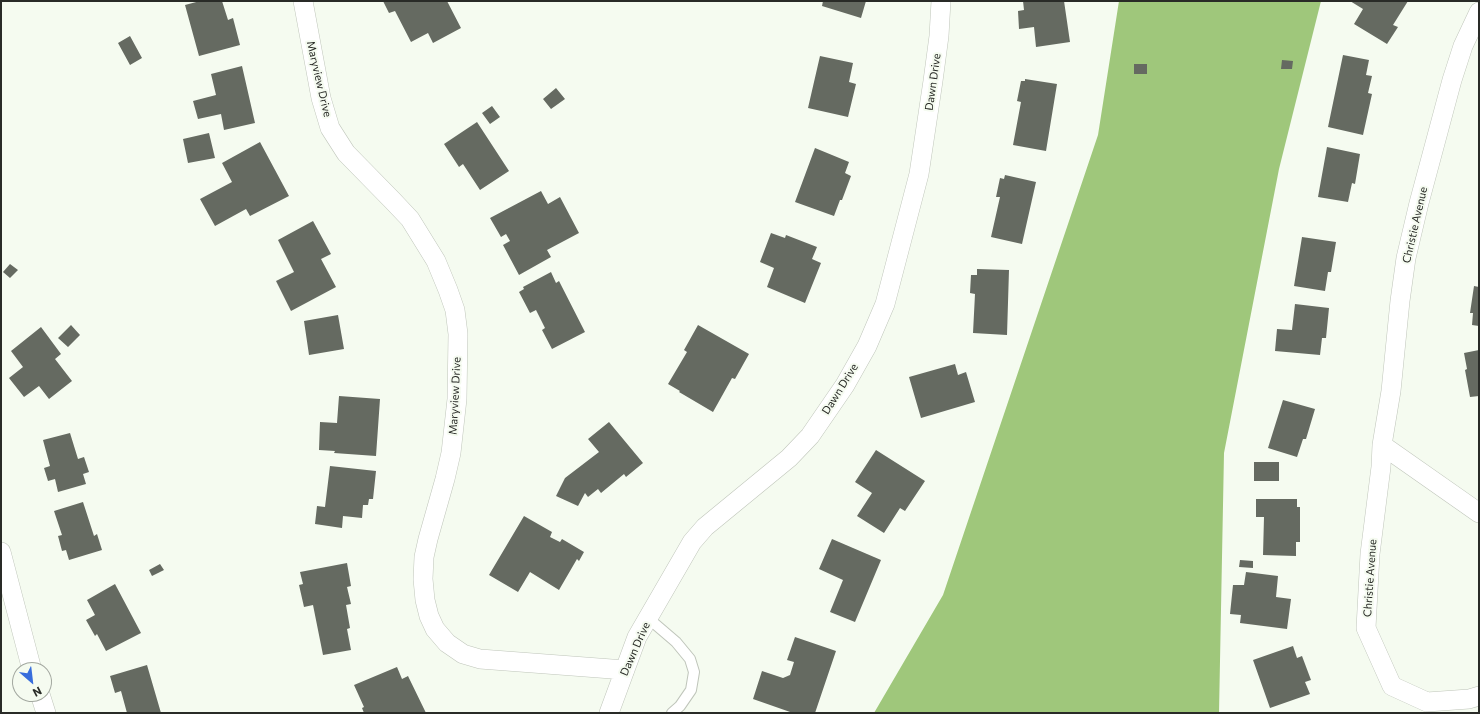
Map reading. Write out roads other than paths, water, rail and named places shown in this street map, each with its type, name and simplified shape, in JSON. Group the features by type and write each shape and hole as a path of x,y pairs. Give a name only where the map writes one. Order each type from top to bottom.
{"street":[{"name":"Maryview Drive","path":"303,1 321,98 330,128 346,153 410,219 436,260 455,310 458,334 457,399 451,453 424,557 423,579 429,616 436,629 447,643 463,654 480,659 625,670"},
{"name":"Dawn Drive","path":"609,713 637,637 692,542 705,527 789,458 810,436 845,385 866,346 885,304 919,174 934,82 941,1"},
{"name":"Christie Avenue","path":"1479,12 1463,46 1452,80 1406,258 1391,391 1382,445 1381,467 1370,554 1366,628 1392,686 1427,702 1469,699 1479,696"},
{"path":"1382,445 1479,513"},
{"path":"2,557 30,662"},
{"path":"43,702 46,713"}],"lane":[{"path":"648,618 676,642 690,659 694,672 691,690 680,706 672,713"}]}
